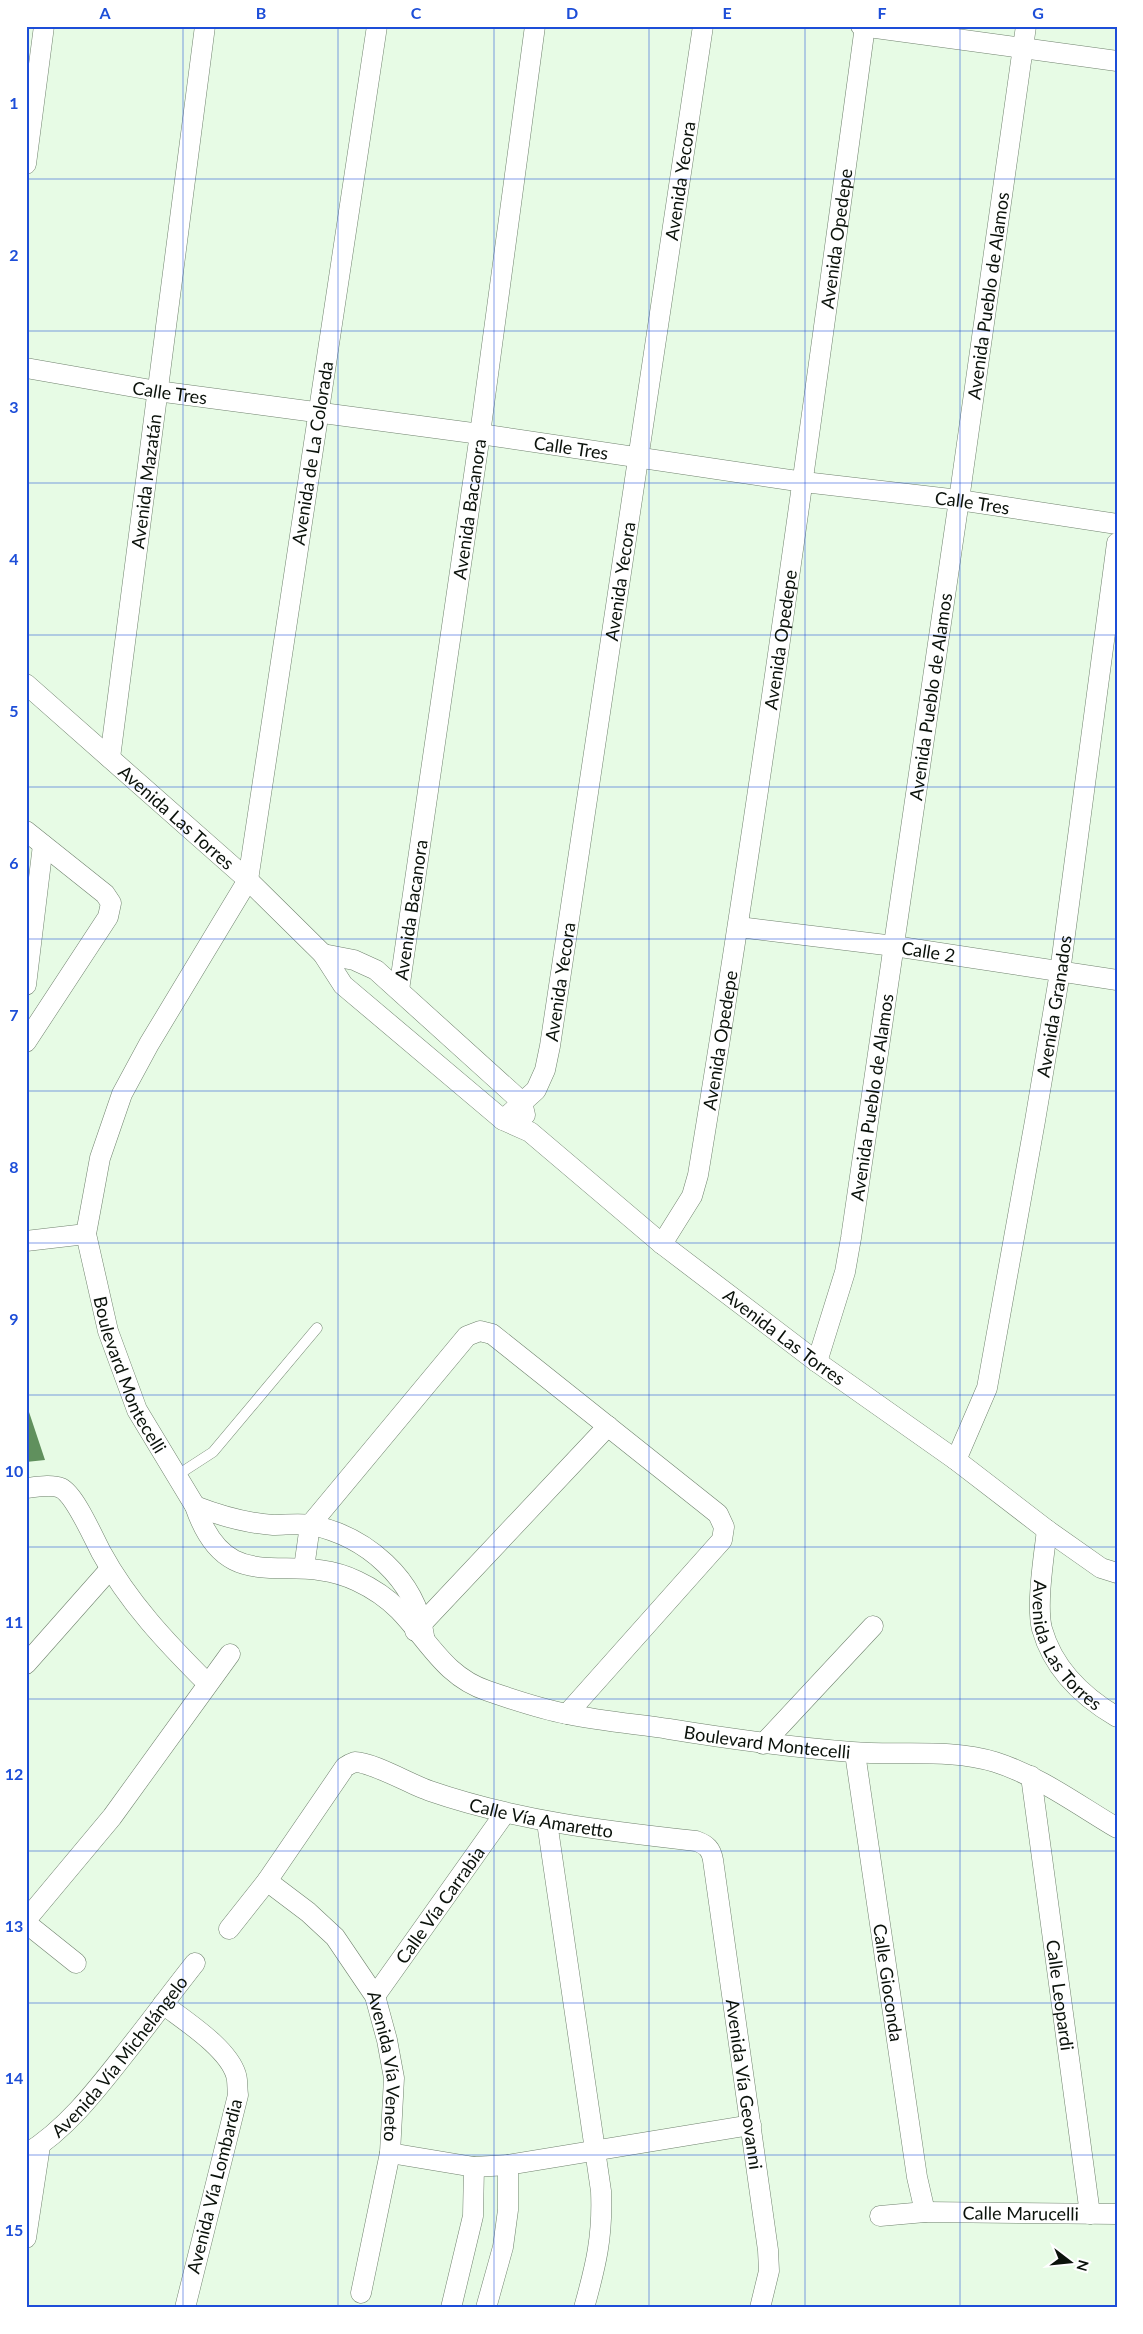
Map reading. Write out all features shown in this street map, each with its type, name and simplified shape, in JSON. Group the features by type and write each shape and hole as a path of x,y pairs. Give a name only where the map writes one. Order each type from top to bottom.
{"street":[{"path":"26,164 44,26"},
{"name":"Avenida Mazatán","path":"110,758 205,26"},
{"name":"Avenida de La Colorada","path":"248,880 378,26"},
{"name":"Avenida Bacanora","path":"399,990 480,434 535,26"},
{"name":"Avenida Yecora","path":"503,1120 536,1090 545,1070 550,1046 703,26"},
{"path":"861,26 1117,61"},
{"name":"Avenida Pueblo de Alamos","path":"817,1362 845,1272 959,500 1026,26"},
{"name":"Avenida Opedepe","path":"662,1244 692,1196 698,1176 739,927 804,482 865,27"},
{"name":"Calle Tres","path":"26,368 157,391 480,434 804,482 959,500 1117,524"},
{"name":"Avenida Granados","path":"956,1460 987,1388 1060,972 1117,543"},
{"name":"Avenida Las Torres","path":"26,684 248,880 323,954 343,984 503,1120 530,1132 662,1244 817,1362 956,1460 1047,1530 1102,1568 1117,1573"},
{"path":"26,831 105,894 111,904 108,917 26,1042"},
{"path":"26,985 43,845"},
{"path":"26,1241 86,1234 100,1158 122,1094 149,1044 248,880"},
{"name":"Calle 2","path":"739,927 894,946 1117,980"},
{"path":"323,954 354,960 376,970 522,1102 530,1132"},
{"name":"Boulevard Montecelli","path":"86,1234 108,1330 133,1401 195,1506 201,1524 210,1539 236,1563 272,1569 304,1568 330,1572 355,1580 379,1593 399,1610 421,1632 442,1662 460,1679 475,1687 567,1714 763,1744 855,1753 946,1754 993,1761 1031,1776 1117,1828"},
{"path":"304,1568 310,1525 467,1336 480,1331 492,1334 718,1514 724,1527 722,1540 567,1714"},
{"path":"421,1632 608,1426"},
{"path":"26,1488 45,1486 61,1488 72,1500 110,1569 146,1618 207,1683"},
{"name":"Boulevard Montecelli","path":"195,1506 228,1518 256,1524 310,1525 341,1533 370,1549 394,1571 411,1598 421,1632"},
{"name":"Avenida Las Torres","path":"1047,1530 1041,1591 1042,1628 1055,1657 1072,1683 1102,1708 1117,1717"},
{"path":"26,1664 110,1569"},
{"path":"763,1744 873,1626"},
{"path":"76,1963 26,1922 112,1818 155,1760 207,1683 230,1654"},
{"name":"Calle Gioconda","path":"855,1753 917,2177 925,2212"},
{"name":"Calle Vía Amaretto","path":"267,1881 345,1767 354,1762 366,1764 410,1784 460,1802 505,1813 592,1830 696,1841 705,1844 711,1851 713,1860"},
{"name":"Calle Leopardi","path":"1031,1776 1090,2214"},
{"name":"Calle Vía Carrabia","path":"375,1996 505,1813"},
{"path":"547,1822 601,2191 602,2224 597,2259 584,2308"},
{"name":"Avenida Vía Geovanni","path":"713,1860 751,2125 769,2271 760,2308"},
{"path":"229,1929 267,1881"},
{"name":"Avenida Vía Veneto","path":"267,1881 308,1912 334,1937 375,1996 387,2040 394,2078 390,2153 361,2293"},
{"name":"Avenida Vía Michelángelo","path":"33,2150 99,2087 195,1963"},
{"name":"Avenida Vía Lombardia","path":"163,2004 209,2040 227,2059 236,2074 238,2095 185,2308"},
{"path":"390,2153 474,2167 508,2165 751,2125"},
{"path":"26,2238 33,2150"},
{"path":"486,2308 503,2247 508,2210 508,2165"},
{"path":"451,2308 473,2216 474,2167"},
{"name":"Calle Marucelli","path":"880,2216 925,2212 1117,2214"}],"lane":[{"path":"176,1476 213,1452 316,1328"}],"building":[{"path":"26,1412 29,1412 45,1460 26,1462"}]}
